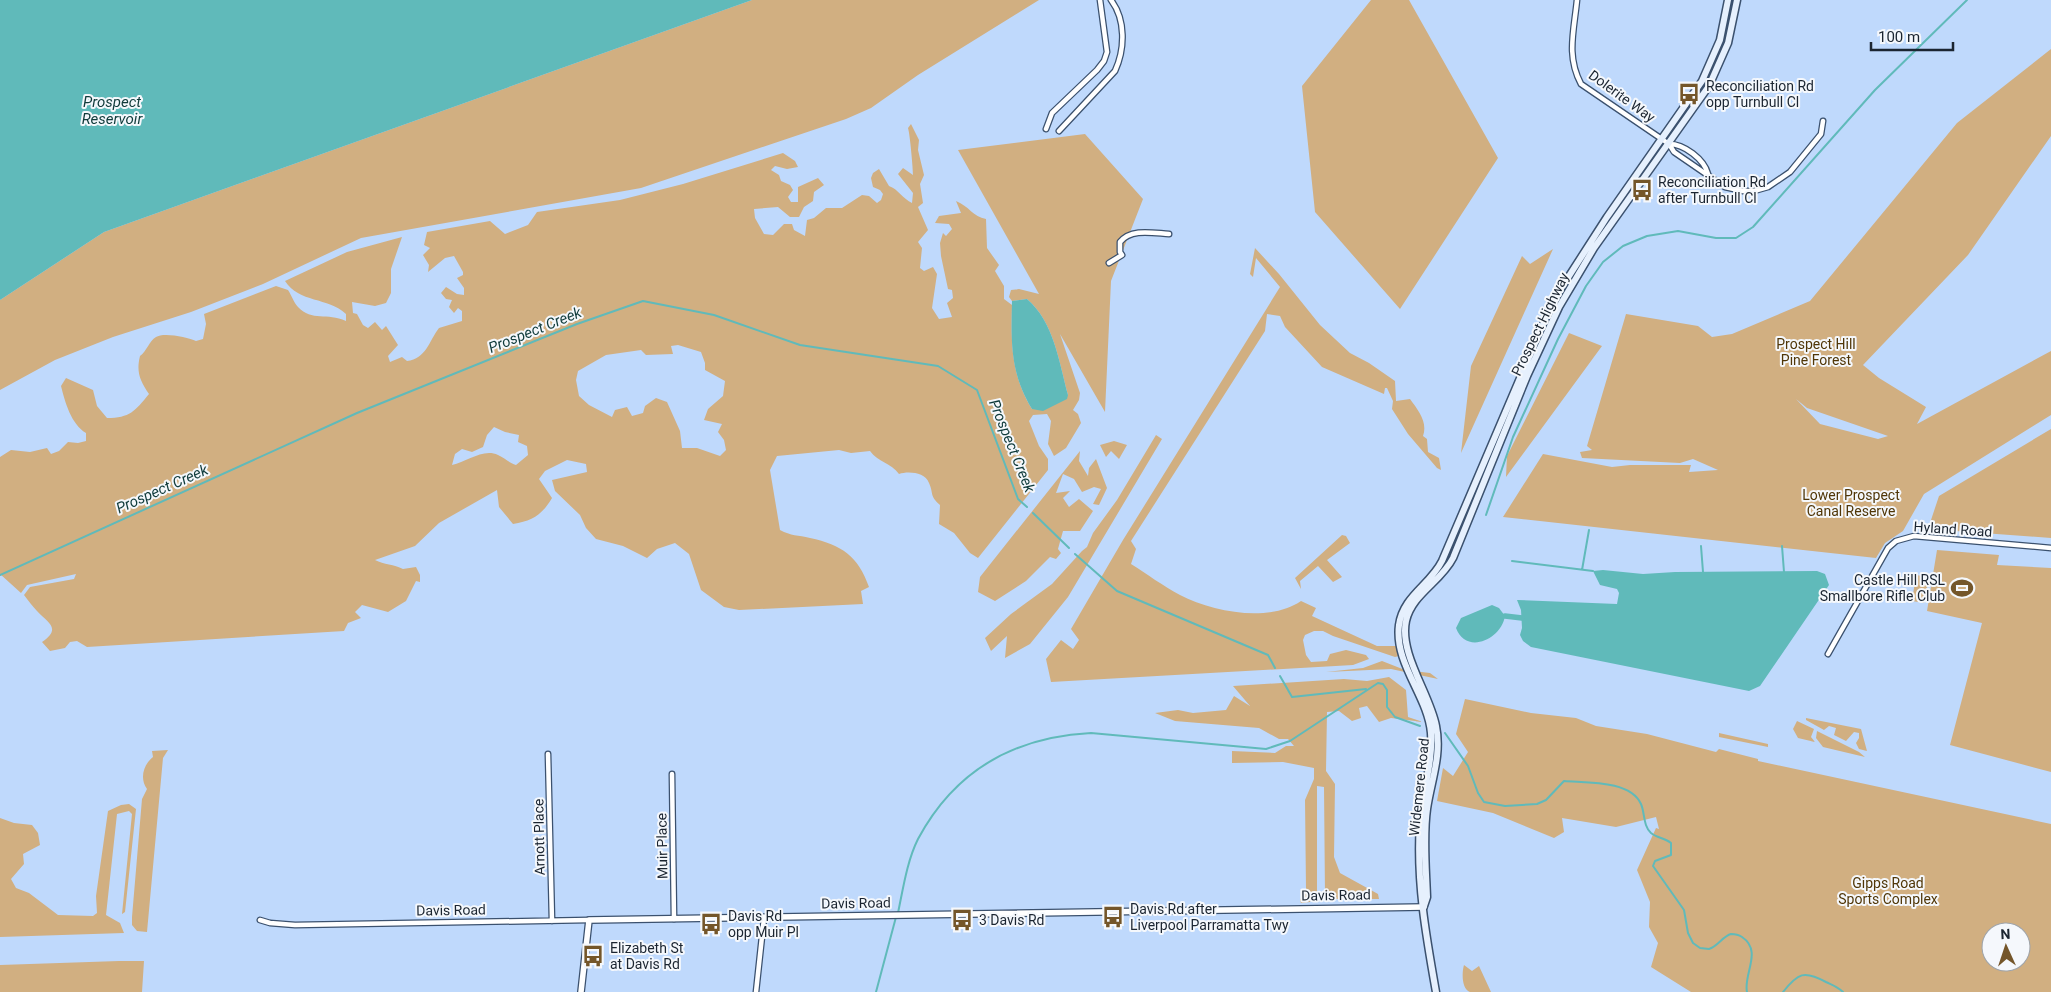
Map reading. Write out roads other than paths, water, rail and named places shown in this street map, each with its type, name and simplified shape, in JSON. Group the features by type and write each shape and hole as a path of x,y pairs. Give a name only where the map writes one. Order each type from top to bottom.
{"main road":[{"name":"Prospect Highway","path":"1409,670 1399,640 1399,623 1404,609 1412,594 1435,572 1442,561 1553,301 1590,242 1691,98 1708,68 1723,29 1728,0"},
{"name":"Prospect Highway","path":"1417,672 1405,640 1405,625 1410,610 1419,596 1444,573 1451,562 1527,376 1559,307 1586,261 1702,98 1715,75 1728,43 1737,0"},
{"name":"Widemere Road","path":"1409,670 1420,687"},
{"name":"Widemere Road","path":"1417,672 1438,742 1426,820 1427,897 1424,907 1436,992"}],"street":[{"path":"1046,129 1049,117 1104,61 1107,52 1100,0"},
{"path":"1059,131 1115,71 1120,61 1123,37 1121,21 1111,0"},
{"name":"Dolerite Way","path":"1576,0 1571,54 1573,69 1582,84 1669,144"},
{"path":"1669,144 1674,152 1708,174 1719,184 1730,189 1754,191 1768,187 1790,172 1821,134 1823,121"},
{"path":"1669,144 1679,144 1690,152 1706,168 1708,174"},
{"path":"1110,263 1122,255 1120,252 1120,242 1123,238 1136,233 1169,234"},
{"name":"Hyland Road","path":"1828,654 1888,548 1896,540 1914,536 2051,548"},
{"name":"Arnott Place","path":"548,754 552,921"},
{"name":"Muir Place","path":"672,774 674,919"},
{"name":"Davis Road","path":"260,920 270,923 295,925 1424,907"},
{"path":"756,992 764,918"},
{"path":"582,992 589,920"}],"water":[{"name":"Prospect Reservoir","path":"0,0 752,0 104,232 0,300"},
{"path":"1027,299 1044,319 1054,343 1068,395 1067,399 1043,411 1032,409 1019,383 1013,357 1012,301"},
{"path":"1603,570 1643,574 1817,571 1825,574 1829,585 1760,686 1749,691 1531,647 1523,641 1520,635 1522,628 1521,610 1517,600 1617,604 1619,593 1617,589 1600,585 1593,571"},
{"path":"1492,605 1499,608 1505,616 1497,632 1483,641 1475,642 1467,641 1461,636 1456,628 1461,618"}],"waterway":[{"path":"1486,515 1513,437 1558,339 1586,286 1603,262 1623,246 1647,236 1678,231 1716,238 1736,238 1753,227 1875,90 1967,0"},
{"name":"Prospect Creek","path":"0,575 357,413 577,324 643,301 714,315 800,345 938,366 977,390 1018,499 1027,507"},
{"name":"Prospect Creek","path":"1033,513 1069,548"},
{"path":"1582,570 1589,530"},
{"path":"1701,546 1703,572"},
{"path":"1782,546 1784,572"},
{"name":"Prospect Creek","path":"1075,554 1117,591 1268,655 1275,668"},
{"path":"1512,561 1593,571"},
{"path":"1505,616 1522,618"},
{"name":"Prospect Creek","path":"1280,676 1292,697 1366,689"},
{"path":"898,913 911,856 918,839 933,815 968,776 1012,750 1063,736 1091,733 1266,749 1290,741 1378,683 1383,684 1387,690 1387,707 1395,717 1420,726"},
{"name":"Prospect Creek","path":"1445,733 1468,766 1478,793 1484,802 1505,806 1537,804 1546,800 1564,781 1607,784 1618,787 1635,796 1641,804 1648,830 1653,835 1671,843 1671,855 1655,861 1653,866 1684,910 1688,933 1693,943 1700,948 1709,949 1731,934 1741,936 1748,943 1752,956 1746,985 1747,992"},
{"path":"876,992 896,917"},
{"name":"Prospect Creek","path":"1783,992 1797,977 1802,975 1818,978 1843,992"}],"place":[{"name":"Reconciliation Rd opp Turnbull Cl","path":"1689,94"},
{"name":"Reconciliation Rd after Turnbull Cl","path":"1642,190"},
{"name":"Castle Hill RSL Smallbore Rifle Club","path":"1962,588"},
{"name":"Davis Rd after Liverpool Parramatta Twy","path":"1113,917"},
{"name":"3 Davis Rd","path":"962,920"},
{"name":"Davis Rd opp Muir Pl","path":"711,924"},
{"name":"Elizabeth St at Davis Rd","path":"593,956"}],"park label":[{"name":"Prospect Hill Pine Forest","path":"1816,352"},
{"name":"Lower Prospect Canal Reserve","path":"1851,504"},
{"name":"Gipps Road Sports Complex","path":"1888,892"}]}
